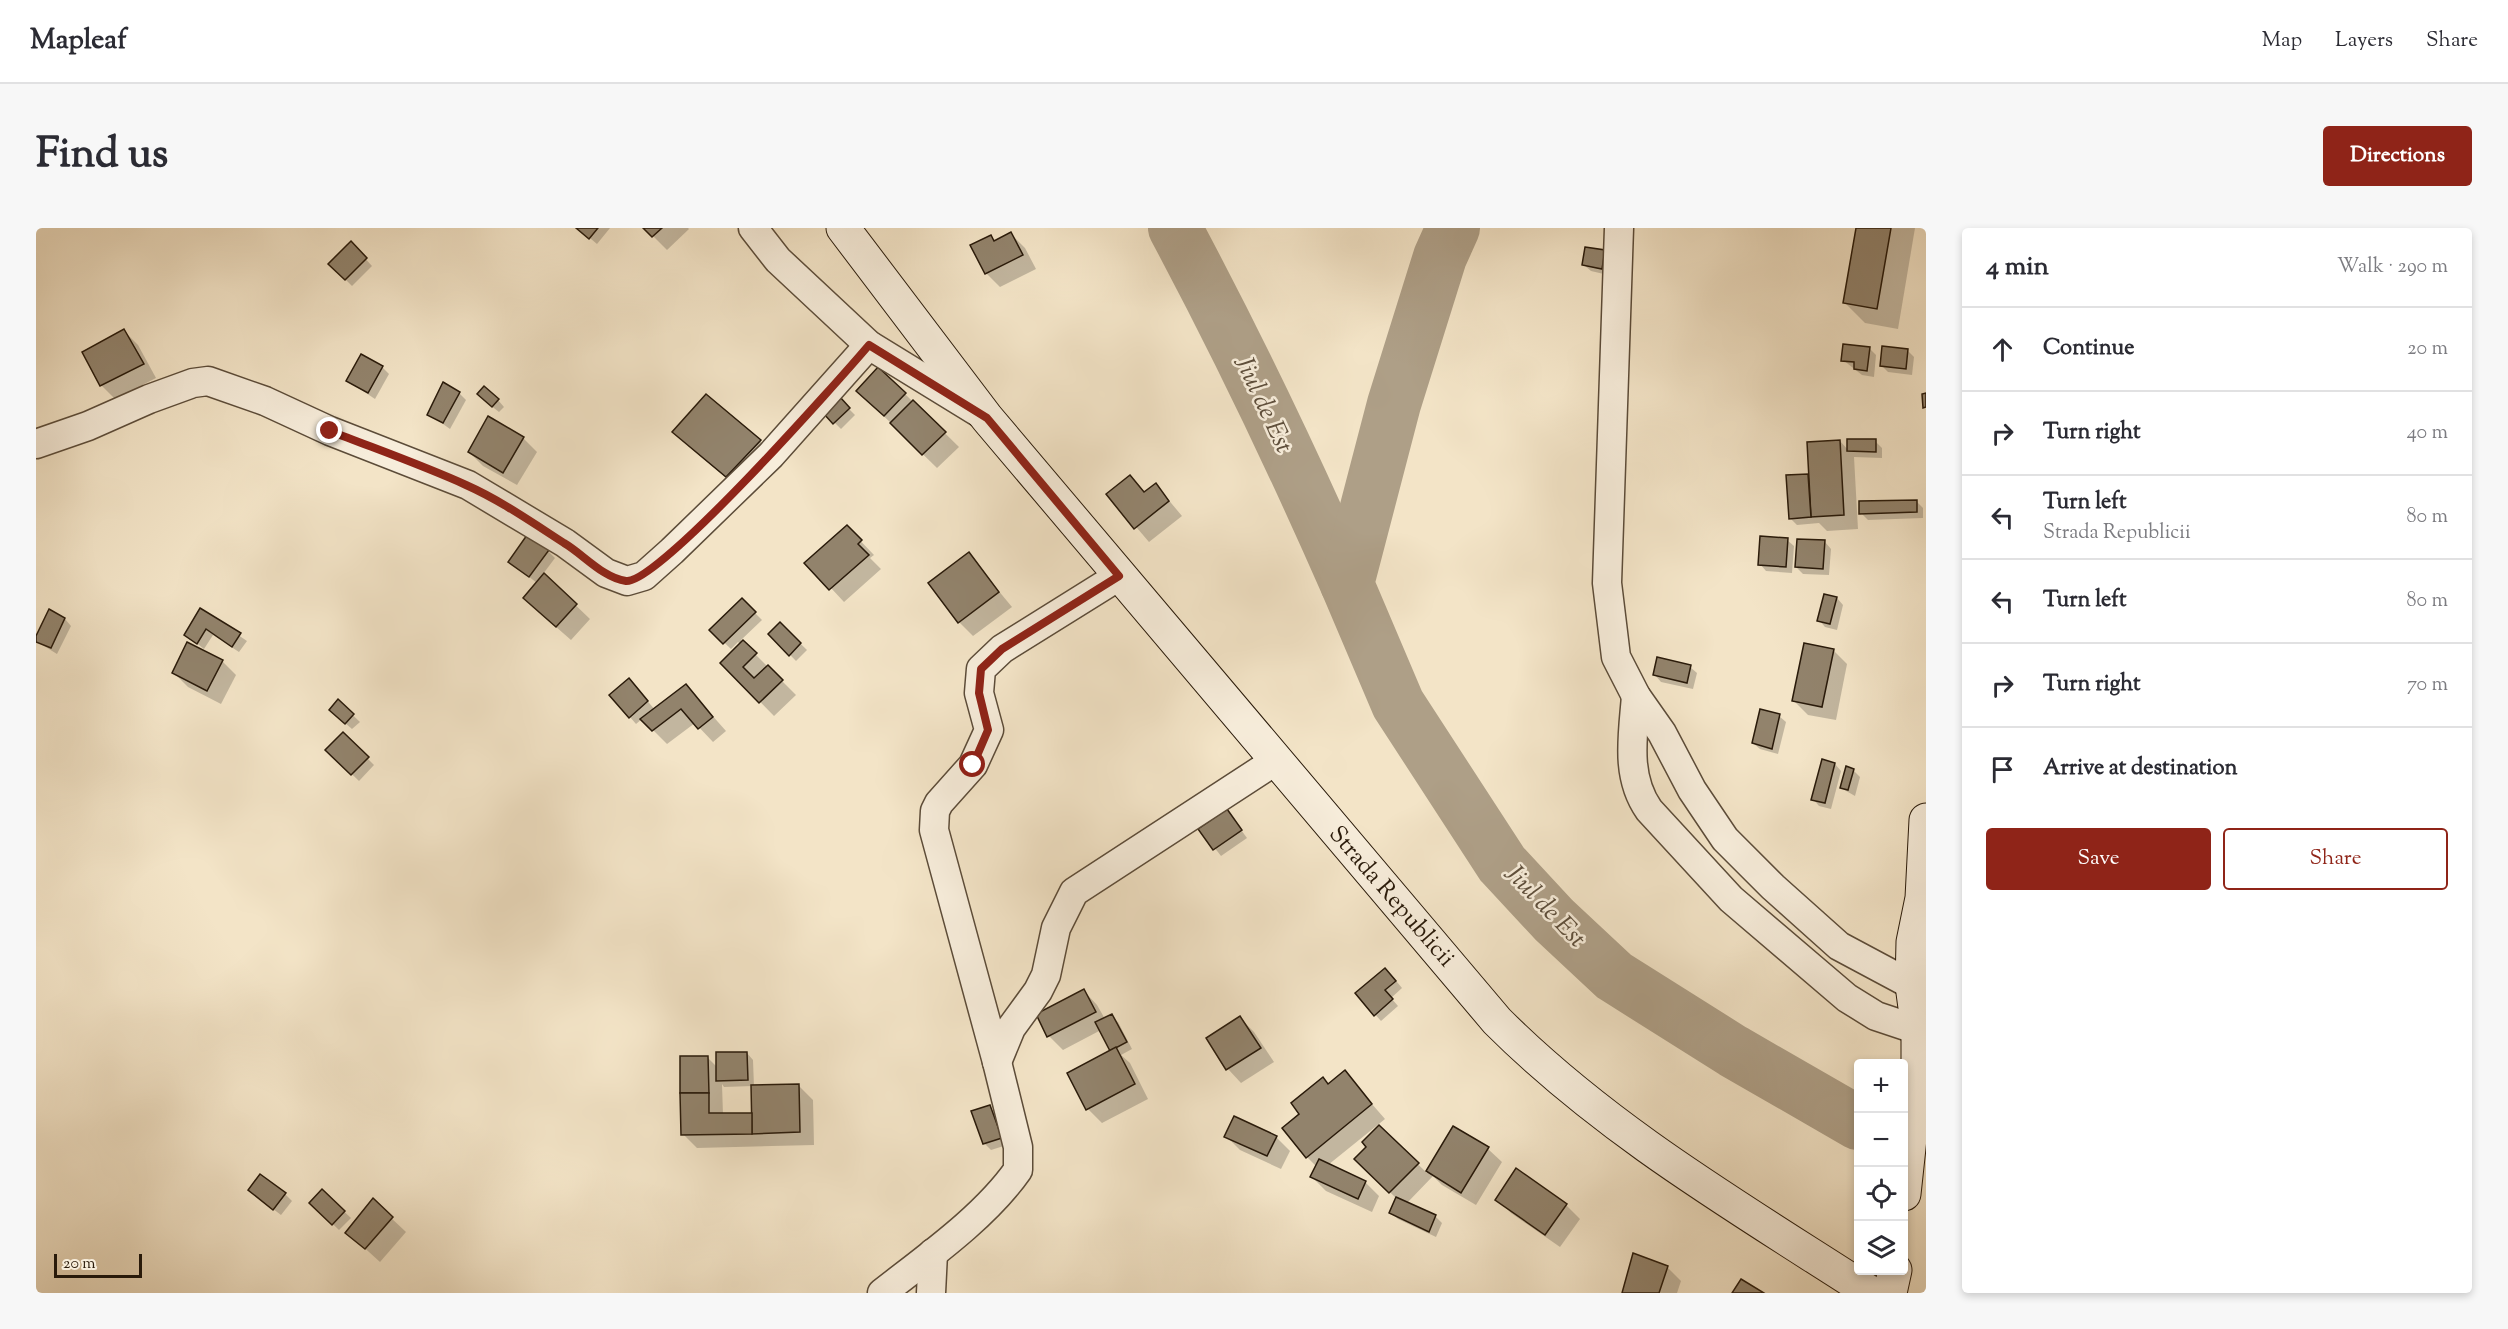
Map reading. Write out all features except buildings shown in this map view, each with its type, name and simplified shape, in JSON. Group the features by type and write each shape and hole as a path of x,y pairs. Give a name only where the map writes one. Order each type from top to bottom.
{"main road":[{"name":"Strada Republicii","path":"843,228 987,418 1497,1021 1542,1066 1623,1131 1888,1282"},
{"path":"1907,1167 1920,1068 1912,985 1913,942 1924,899 1926,820"}],"street":[{"name":"Strada Republicii","path":"753,228 778,260 869,345 987,418"},
{"path":"1619,228 1606,583 1612,642 1616,657 1636,696 1662,732 1692,790 1725,839 1773,887 1839,946 1912,985"},
{"path":"36,444 88,426 160,395 193,383 208,381 265,401 330,431 468,485 566,543 606,573 627,581 644,576 672,552 771,454 869,345"},
{"path":"882,1293 933,1253 993,1199 1018,1170 1018,1147 997,1062 934,830 935,811 939,803 973,765 985,717 979,693 981,669 995,654 1119,576"},
{"path":"1636,696 1633,772 1639,793 1649,810 1731,899 1847,998 1876,1016 1918,1030"},
{"path":"997,1062 1011,1028 1038,991 1046,975 1056,928 1074,892 1275,761"},
{"path":"931,1293 933,1253"}],"waterway":[{"name":"Jiul de Est","path":"1175,228 1264,404 1347,584"},
{"name":"Jiul de Est","path":"1453,228 1440,257 1394,404 1347,584 1398,704 1502,864 1554,920 1614,976 1733,1051 1854,1121"}],"route":[{"path":"330,431 468,485 566,543 606,573 627,581 644,576 672,552 812,411 869,345 987,418 1119,576 1002,649 981,669 979,693 988,730 978,758 973,765"}]}
